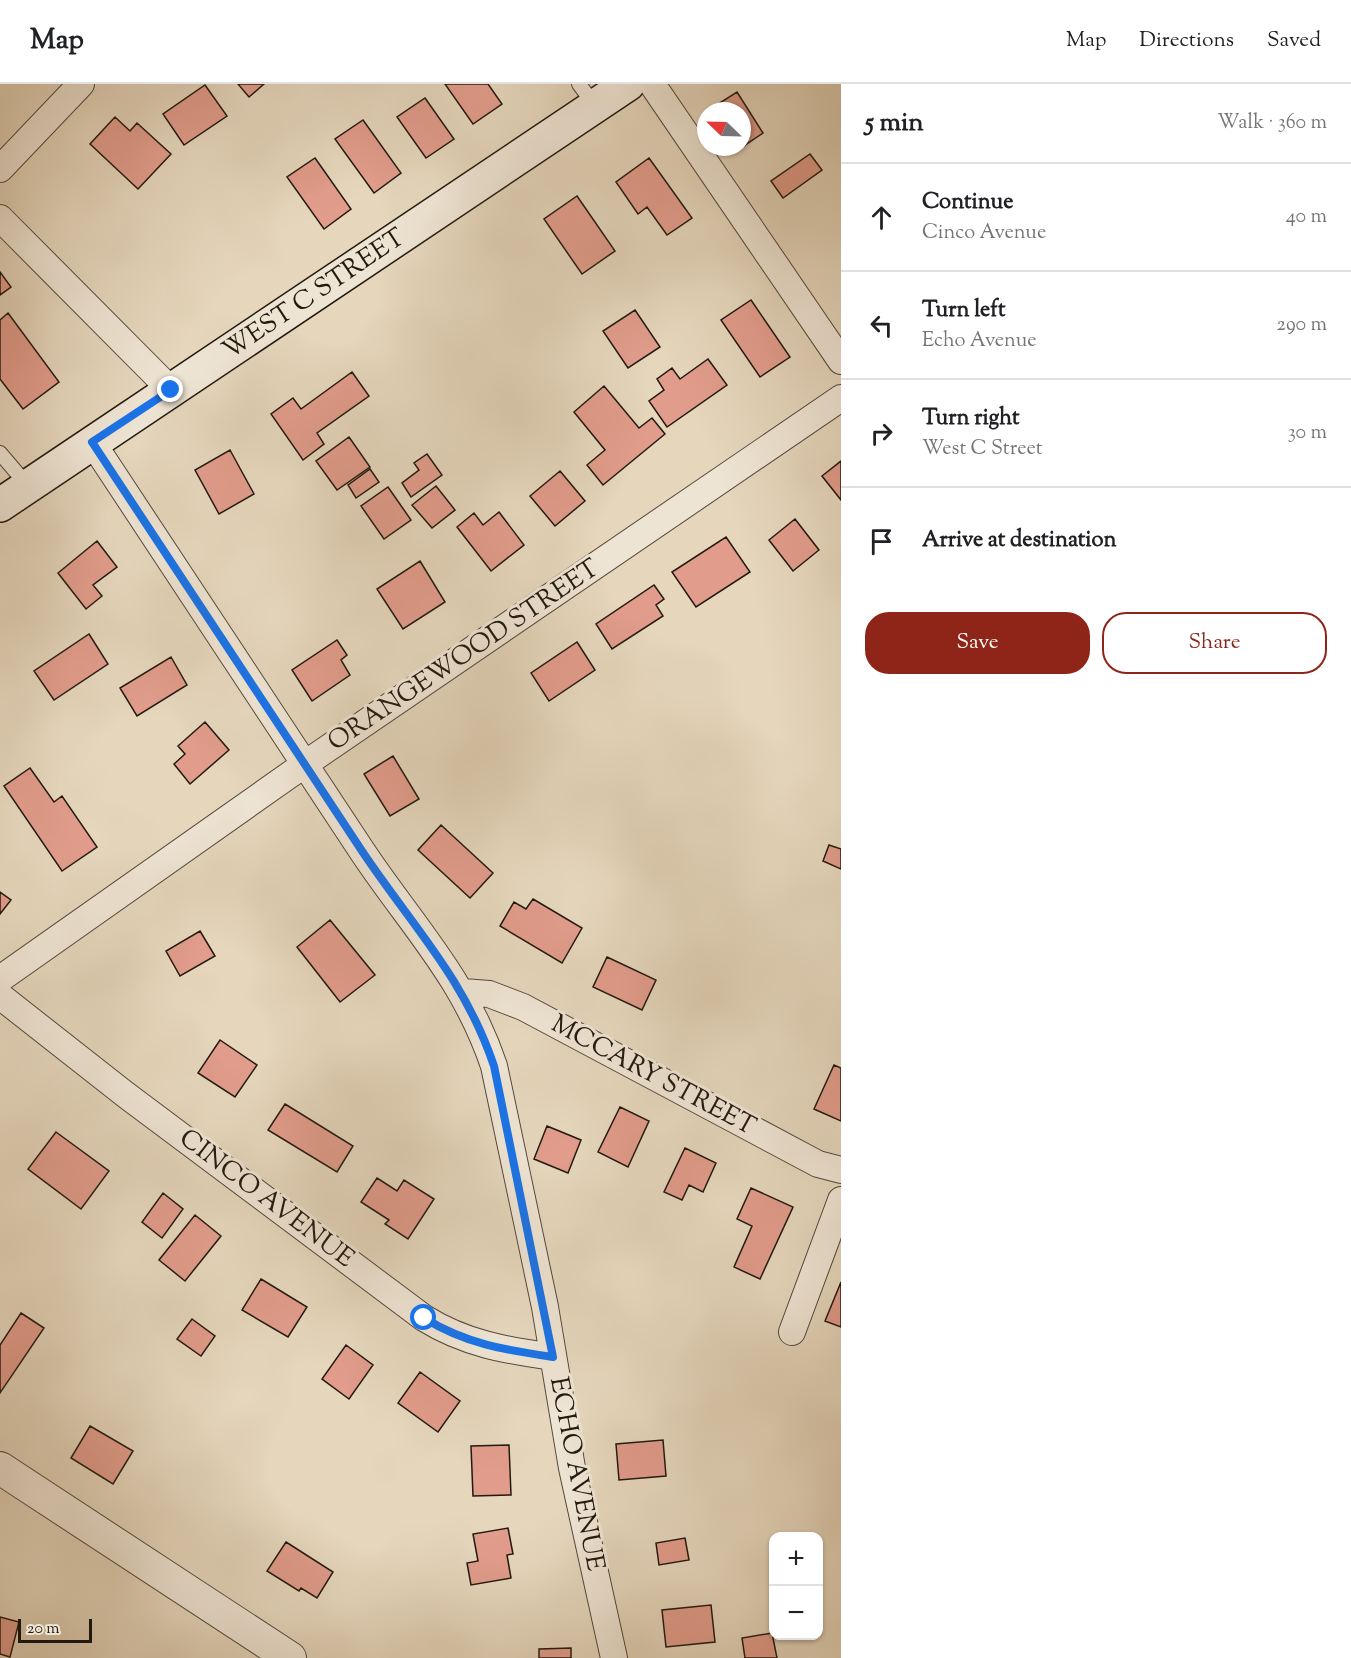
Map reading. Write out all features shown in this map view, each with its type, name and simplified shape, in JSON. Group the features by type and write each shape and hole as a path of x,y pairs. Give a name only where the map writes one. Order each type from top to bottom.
{"main road":[{"name":"WEST C STREET","path":"0,505 171,390 587,95 628,84"}],"street":[{"path":"0,170 81,84"},
{"path":"651,84 841,361"},
{"path":"0,218 171,390"},
{"name":"ORANGEWOOD STREET","path":"0,979 305,764 841,398"},
{"name":"ECHO AVENUE","path":"92,442 365,855 463,992 484,1036 494,1066 553,1357 572,1468 614,1658"},
{"name":"MCCARY STREET","path":"463,992 489,994 523,1007 818,1164 841,1170"},
{"name":"CINCO AVENUE","path":"0,996 126,1095 424,1318 444,1330 487,1347 553,1357"},
{"path":"792,1332 841,1200"},
{"path":"0,1468 290,1658"}],"lane":[{"path":"0,453 28,486"}],"building":[{"path":"238,84 264,84 249,97"},
{"path":"445,84 488,84 502,104 473,124"},
{"path":"205,85 227,116 184,145 163,114"},
{"path":"737,92 743,102 721,102"},
{"path":"425,98 454,139 426,158 397,117"},
{"path":"751,114 763,133 751,141"},
{"path":"115,117 130,131 137,123 171,154 138,189 90,144"},
{"path":"363,120 401,173 374,193 335,139"},
{"path":"810,154 822,170 783,198 771,181"},
{"path":"315,158 351,209 324,229 287,177"},
{"path":"649,158 692,218 667,235 647,207 638,214 616,182"},
{"path":"577,196 615,251 582,274 544,219"},
{"path":"0,272 11,287 0,295"},
{"path":"751,300 790,357 760,377 721,320"},
{"path":"635,310 660,347 628,368 603,331"},
{"path":"8,313 59,382 23,409 0,379 0,320"},
{"path":"708,359 727,385 667,427 649,401 664,390 657,379 672,368 680,379"},
{"path":"352,372 369,396 317,433 324,444 303,460 271,414 293,398 301,409"},
{"path":"604,386 639,428 652,418 665,434 603,485 587,465 605,450 574,412"},
{"path":"349,437 370,467 337,490 316,461"},
{"path":"230,450 254,494 219,514 195,470"},
{"path":"427,454 442,475 411,497 402,483 419,470 414,463"},
{"path":"841,461 841,500 822,476"},
{"path":"370,469 379,482 356,498 348,485"},
{"path":"560,471 585,501 555,526 530,496"},
{"path":"436,486 455,510 432,528 412,505"},
{"path":"388,487 411,520 384,539 361,506"},
{"path":"499,512 524,545 491,571 457,527 474,513 483,525"},
{"path":"795,519 819,550 793,571 769,540"},
{"path":"726,537 750,572 696,607 672,572"},
{"path":"97,541 117,567 93,585 102,596 86,609 58,573"},
{"path":"420,561 445,602 403,629 377,589"},
{"path":"654,585 664,599 656,605 663,616 612,649 596,624"},
{"path":"89,634 108,664 54,700 34,671"},
{"path":"337,640 347,655 341,660 350,675 312,701 292,670"},
{"path":"577,642 595,670 549,701 531,673"},
{"path":"171,657 187,685 137,716 120,688"},
{"path":"205,722 229,750 190,784 174,764 185,754 178,746"},
{"path":"393,756 419,799 390,816 364,774"},
{"path":"30,768 54,802 62,796 97,847 62,871 4,786"},
{"path":"441,825 493,873 470,898 418,850"},
{"path":"829,845 841,849 841,869 823,861"},
{"path":"0,892 11,900 0,914"},
{"path":"533,899 582,928 562,963 500,926 514,902 526,909"},
{"path":"330,920 375,975 340,1002 297,947"},
{"path":"200,931 215,956 180,976 166,951"},
{"path":"607,957 656,980 642,1010 593,987"},
{"path":"220,1040 257,1065 235,1097 198,1073"},
{"path":"834,1065 841,1068 841,1121 814,1109"},
{"path":"285,1104 353,1146 337,1172 268,1130"},
{"path":"620,1107 649,1121 628,1167 598,1152"},
{"path":"547,1126 581,1140 568,1173 534,1159"},
{"path":"56,1132 109,1171 81,1209 28,1169"},
{"path":"685,1148 716,1163 703,1192 689,1185 682,1200 664,1192"},
{"path":"377,1178 397,1191 404,1180 434,1199 408,1239 385,1224 389,1220 361,1202"},
{"path":"751,1188 793,1207 760,1279 734,1267 752,1226 737,1219"},
{"path":"163,1193 183,1209 162,1238 142,1222"},
{"path":"195,1215 221,1236 185,1281 159,1260"},
{"path":"261,1279 307,1307 288,1337 242,1310"},
{"path":"841,1282 841,1327 825,1321"},
{"path":"21,1313 44,1328 0,1393 0,1345"},
{"path":"192,1319 215,1336 201,1356 177,1339"},
{"path":"346,1345 373,1365 349,1399 322,1379"},
{"path":"420,1372 460,1401 438,1432 398,1403"},
{"path":"90,1426 133,1451 113,1484 71,1458"},
{"path":"663,1440 666,1476 619,1480 616,1444"},
{"path":"509,1445 511,1495 473,1496 471,1446"},
{"path":"508,1528 513,1554 507,1555 511,1578 471,1585 467,1563 478,1561 473,1534"},
{"path":"685,1538 689,1560 659,1565 656,1543"},
{"path":"286,1542 333,1572 317,1598 301,1588 299,1591 267,1571"},
{"path":"711,1605 715,1642 666,1647 662,1610"},
{"path":"0,1617 19,1622 10,1657 0,1654"},
{"path":"769,1634 769,1640 773,1640 777,1658 745,1658 742,1638"},
{"path":"571,1648 571,1658 539,1658 539,1649"}],"route":[{"path":"171,390 92,442 365,855 463,992 484,1036 494,1066 545,1307 553,1357 487,1347 444,1330 424,1318"}]}
